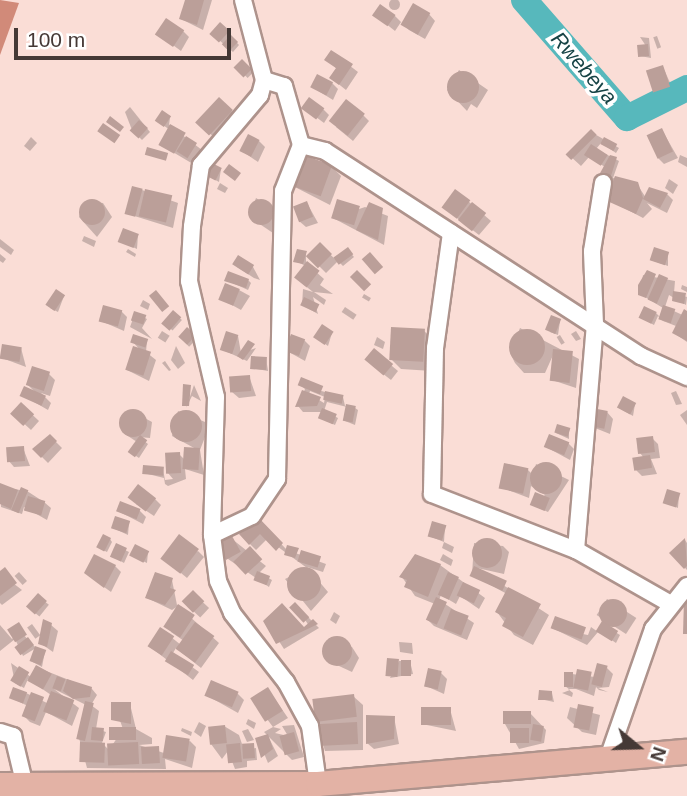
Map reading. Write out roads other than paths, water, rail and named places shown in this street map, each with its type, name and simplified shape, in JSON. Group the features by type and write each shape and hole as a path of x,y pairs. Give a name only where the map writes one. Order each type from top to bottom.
{"main road":[{"path":"0,785 263,789 687,752"}],"street":[{"path":"243,0 264,80 260,95 201,164 192,226 189,281 216,397 212,535 218,581 232,613 286,682 310,726 318,784"},
{"path":"212,535 252,516 269,498 280,467 284,191 301,145 284,86 264,80"},
{"path":"301,145 325,151 594,324 687,377"},
{"path":"576,550 594,324 592,251 603,183"},
{"path":"451,233 435,348 432,494 576,550 669,603"},
{"path":"607,761 630,686 669,603 687,586"},
{"path":"0,732 13,736 25,786"}],"waterway":[{"name":"Rwebeya","path":"524,0 627,118 687,88"}]}
